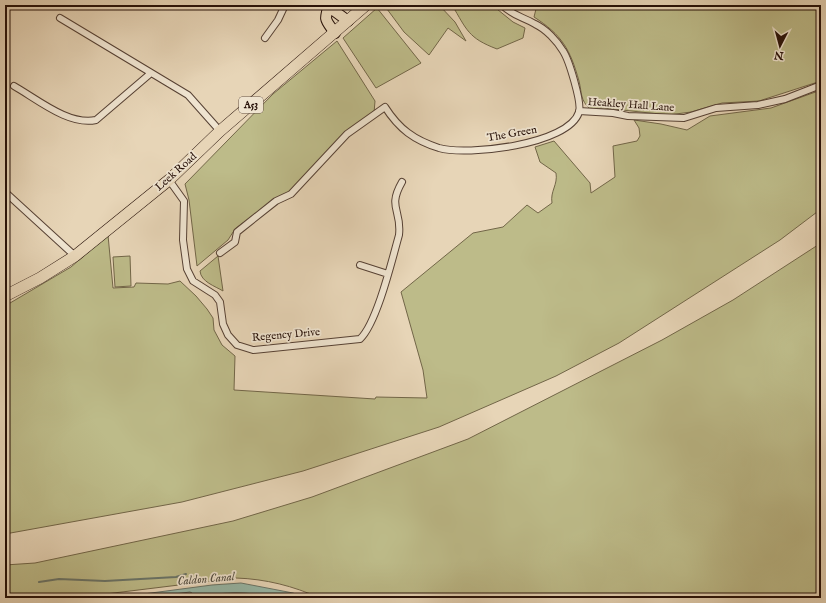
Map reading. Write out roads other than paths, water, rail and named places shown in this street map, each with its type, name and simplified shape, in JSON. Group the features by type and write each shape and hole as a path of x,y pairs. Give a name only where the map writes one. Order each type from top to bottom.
{"highway":[{"name":"A53","path":"335,33 366,5"},
{"name":"Leek Road","path":"5,296 40,278 75,256 169,180 220,131 335,33"}],"main road":[{"path":"335,33 326,21 325,12 328,6 348,21"}],"street":[{"path":"207,5 212,5"},
{"path":"265,38 278,20 286,5"},
{"path":"319,5 328,6"},
{"path":"502,5 512,15 536,24 552,36 564,51 574,79 580,111"},
{"path":"60,18 188,95 220,131"},
{"path":"14,86 69,118 88,122 96,120 150,73"},
{"name":"Heakley Hall Lane","path":"580,111 613,113 628,116 684,118 716,108 758,105 785,99 821,85"},
{"name":"The Green","path":"220,253 235,242 237,232 244,226 276,201 291,194 347,134 385,107 396,124 415,138 440,148 464,151 535,142 557,133 575,120 580,111"},
{"name":"Regency Drive","path":"169,180 184,201 183,240 187,269 193,281 215,295 220,302 223,324 228,335 236,345 253,350 360,338 366,333 388,274 400,226 395,207 395,195 402,182"},
{"path":"5,192 75,256"},
{"path":"360,265 388,274"}],"water":[{"path":"241,583 293,593 308,598 267,598 266,596 254,594 225,593 175,599 113,598 212,585"}],"waterway":[{"name":"Caldon Canal","path":"39,582 59,579 105,581 176,577 186,574"}]}
